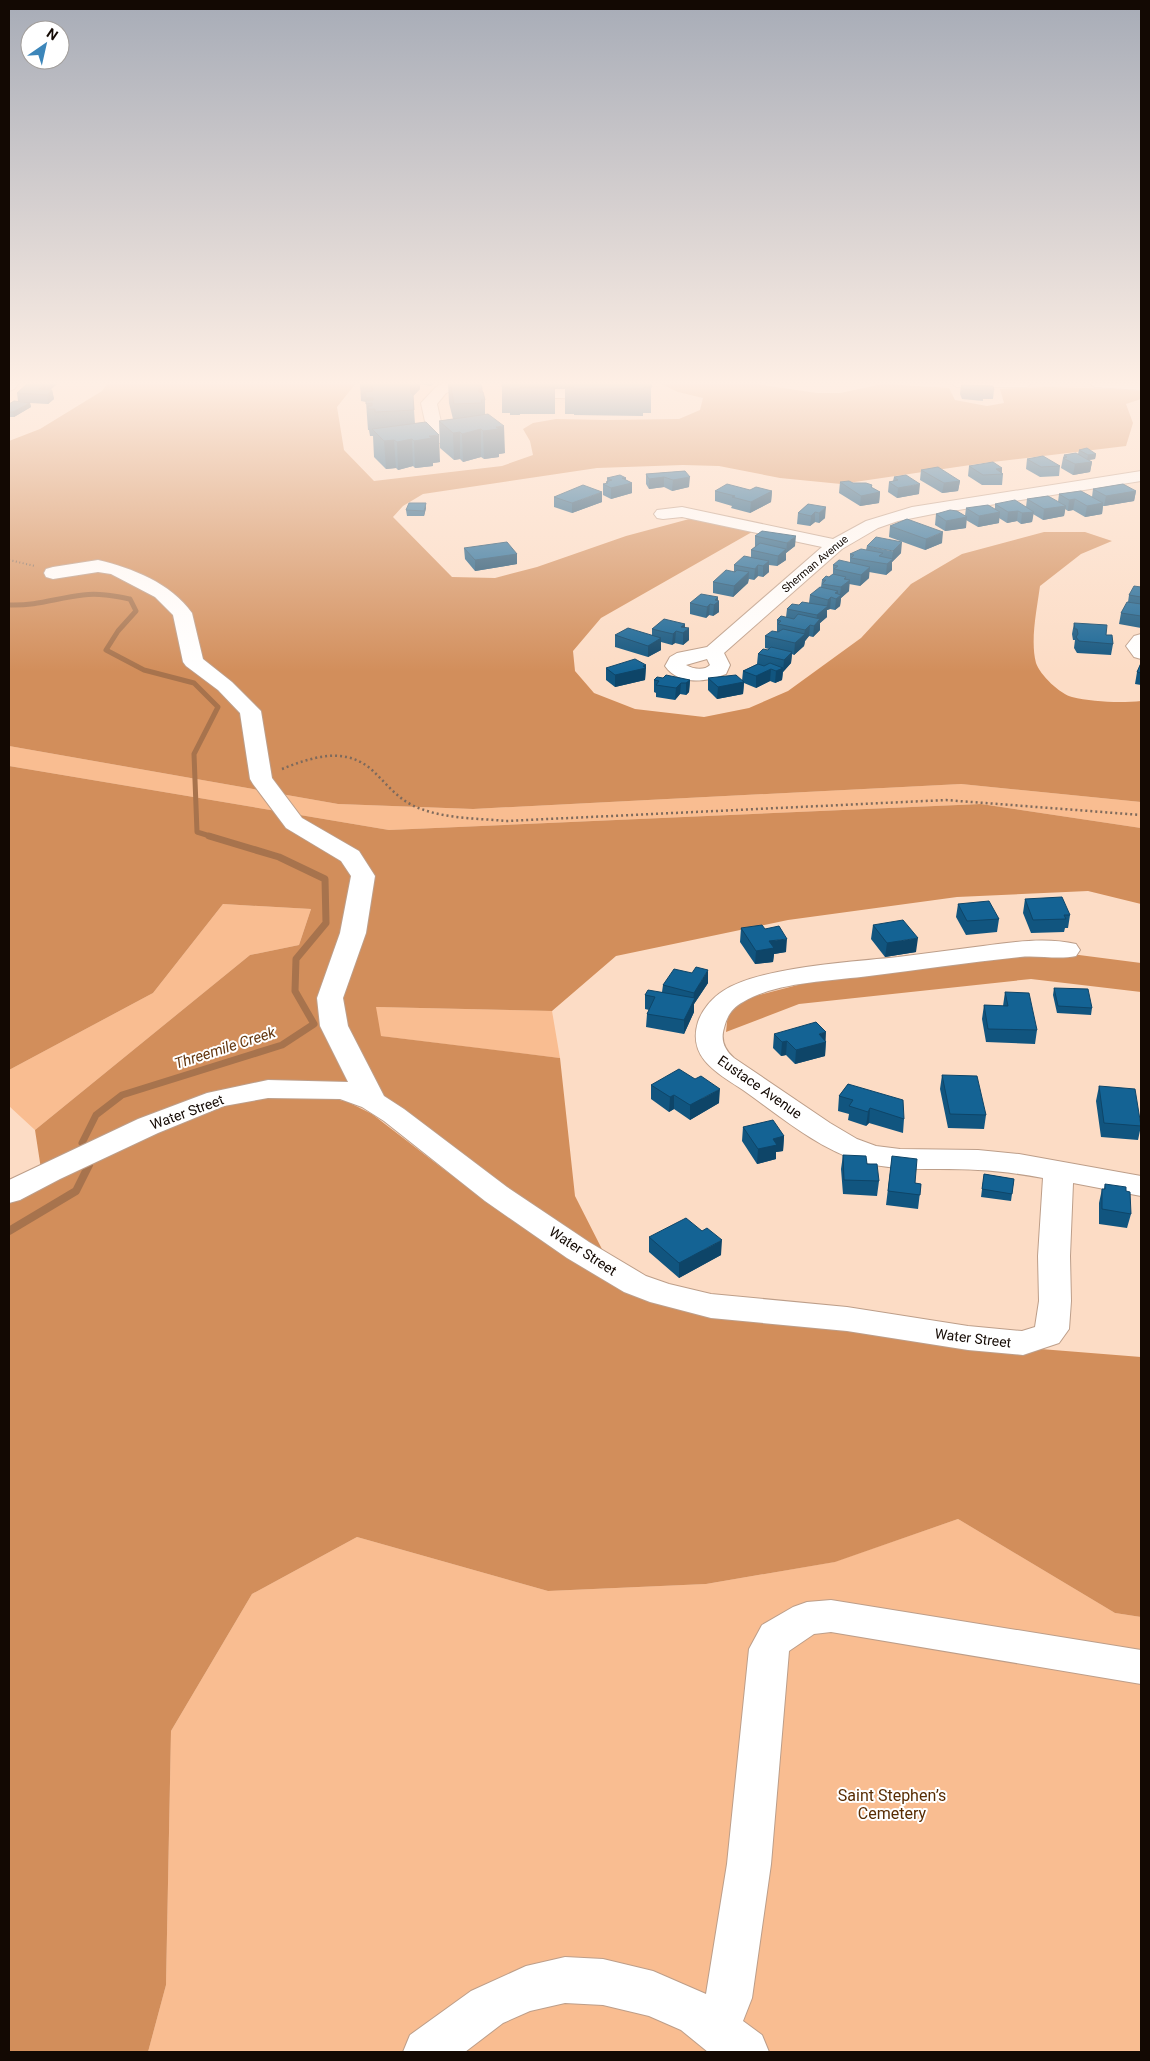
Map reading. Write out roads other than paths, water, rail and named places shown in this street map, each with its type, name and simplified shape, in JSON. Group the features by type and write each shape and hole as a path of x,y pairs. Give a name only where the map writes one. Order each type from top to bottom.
{"street":[{"name":"Sherman Avenue","path":"713,652 836,545 850,534 870,524 911,513 1121,479"},
{"path":"663,514 682,512 836,545"},
{"path":"53,573 98,566 116,570 162,593 182,613 193,662 224,686 250,712 261,779 294,823 350,856 363,876 353,933 330,998 334,1026 372,1100"},
{"path":"1141,640 1136,646 1141,653"},
{"name":"Eustace Avenue","path":"1067,950 1022,949 980,953 806,976 782,981 748,990 729,998 722,1004 711,1022 708,1041 715,1056 724,1064 846,1146 872,1155 900,1159 978,1160 1019,1164 1141,1186"},
{"name":"Water Street","path":"9,1193 49,1172 148,1126 216,1099 268,1089 344,1090 372,1100 496,1194 578,1250 635,1284 662,1294 711,1306 847,1319 1000,1342 1023,1343 1047,1335 1052,1329 1056,1301 1054,1256 1058,1172"},
{"path":"731,2041 729,1998 746,1883 769,1649 776,1638 807,1618 831,1616 1141,1667"},
{"path":"427,2052 487,2006 526,1989 565,1980 603,1982 654,1994 696,2014 731,2041"}],"waterway":[{"name":"Threemile Creek","path":"9,605 38,603 89,594 130,599 136,611 118,631 106,650 144,670 194,683 218,707 194,754 197,832 213,837"},
{"name":"Threemile Creek","path":"82,1143 96,1115 122,1095 282,1045 314,1024 295,991 296,959 326,923 325,879 279,857 209,836"},
{"name":"Threemile Creek","path":"9,1231 76,1191 89,1165"}],"park label":[{"name":"Saint Stephen’s Cemetery","path":"892,1804"}]}
